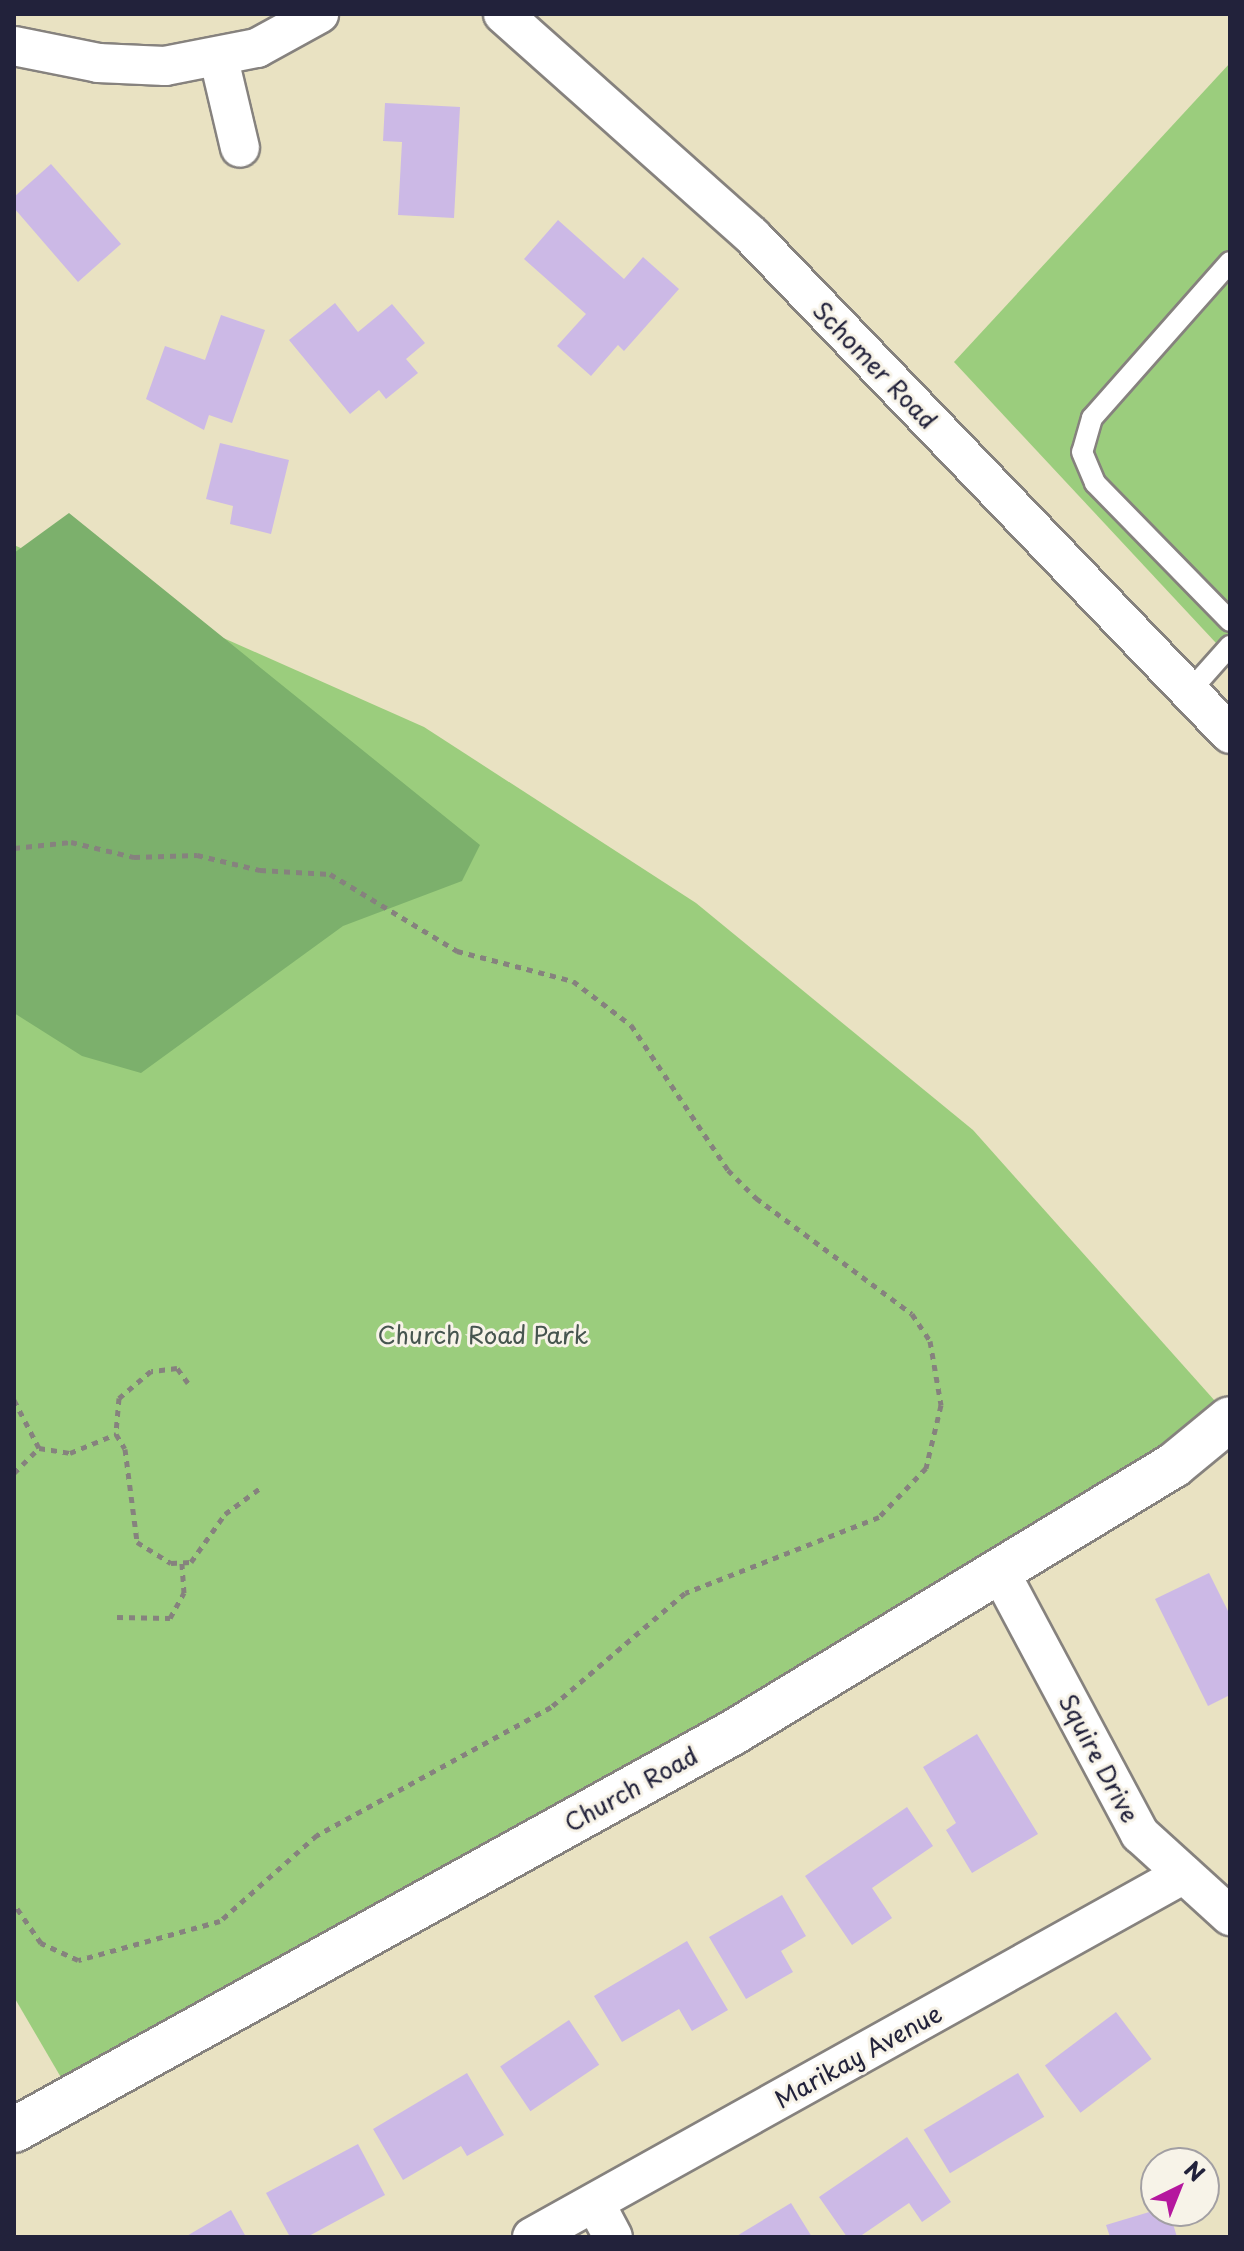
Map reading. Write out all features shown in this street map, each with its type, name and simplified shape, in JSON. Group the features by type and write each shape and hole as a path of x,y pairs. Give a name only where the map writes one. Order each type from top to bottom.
{"street":[{"path":"14,46 98,63 219,59 257,48 319,14"},
{"name":"Schomer Road","path":"503,14 752,236 1230,734"},
{"path":"219,59 240,148"},
{"name":"Church Road","path":"14,2130 734,1732 1001,1574 1174,1465 1230,1419"},
{"name":"Squire Drive","path":"1001,1574 1140,1834 1230,1916"},
{"name":"Marikay Avenue","path":"532,2237 1184,1874"},
{"path":"595,2203 613,2237"}],"lane":[{"path":"1230,262 1092,418 1082,452 1095,483 1230,621"},
{"path":"1189,692 1230,646"}],"path":[{"path":"14,848 71,842 134,857 197,855 260,870 330,874 457,951 573,981 631,1025 746,1189 912,1314 930,1341 941,1405 926,1468 879,1517 685,1593 551,1707 317,1835 220,1921 78,1960 41,1943 14,1904"},
{"path":"188,1383 177,1368 139,1376 119,1398 116,1434 125,1449 137,1542 182,1563 202,1554 225,1514 263,1486"},
{"path":"14,1400 39,1448"},
{"path":"39,1448 70,1453 116,1434"},
{"path":"14,1473 39,1448"},
{"path":"117,1617 170,1618 184,1593 182,1563"}],"green space":[{"path":"1230,63 1230,658 954,362"},
{"path":"69,513 480,845 462,881 343,926 141,1073 82,1056 14,1013 14,553"},
{"name":"Church Road Park","path":"14,545 424,727 696,903 973,1130 1215,1401 1189,1454 73,2098 14,1997"}],"building":[{"path":"385,103 460,107 454,218 398,215 402,142 383,141"},
{"path":"51,164 121,244 78,282 14,208 14,197"},
{"path":"558,220 624,279 643,257 679,289 624,351 618,345 591,376 557,346 586,314 524,259"},
{"path":"335,303 358,332 392,304 425,343 406,359 418,373 386,399 379,390 350,414 289,340"},
{"path":"221,315 265,330 232,423 209,415 204,430 146,399 165,346 205,360"},
{"path":"220,443 289,460 271,534 230,524 233,506 206,499"},
{"path":"1209,1573 1230,1615 1230,1695 1208,1706 1155,1599"},
{"path":"977,1734 1038,1834 972,1873 946,1830 956,1823 923,1767"},
{"path":"907,1807 933,1846 872,1888 892,1918 852,1945 805,1876"},
{"path":"782,1895 806,1936 781,1951 793,1972 746,1999 709,1937"},
{"path":"687,1941 728,2010 692,2031 679,2009 622,2042 594,1996"},
{"path":"1116,2012 1152,2059 1080,2113 1045,2066"},
{"path":"569,2020 599,2065 530,2111 500,2066"},
{"path":"467,2073 504,2135 467,2156 461,2146 403,2180 373,2129"},
{"path":"1018,2073 1044,2117 950,2173 924,2130"},
{"path":"907,2137 951,2202 922,2222 909,2203 859,2237 847,2237 819,2197"},
{"path":"358,2144 385,2195 307,2237 290,2237 266,2193"},
{"path":"791,2203 812,2237 735,2237"},
{"path":"231,2210 246,2237 185,2237"},
{"path":"1140,2215 1140,2227 1174,2227 1177,2237 1110,2237 1106,2225"}]}
